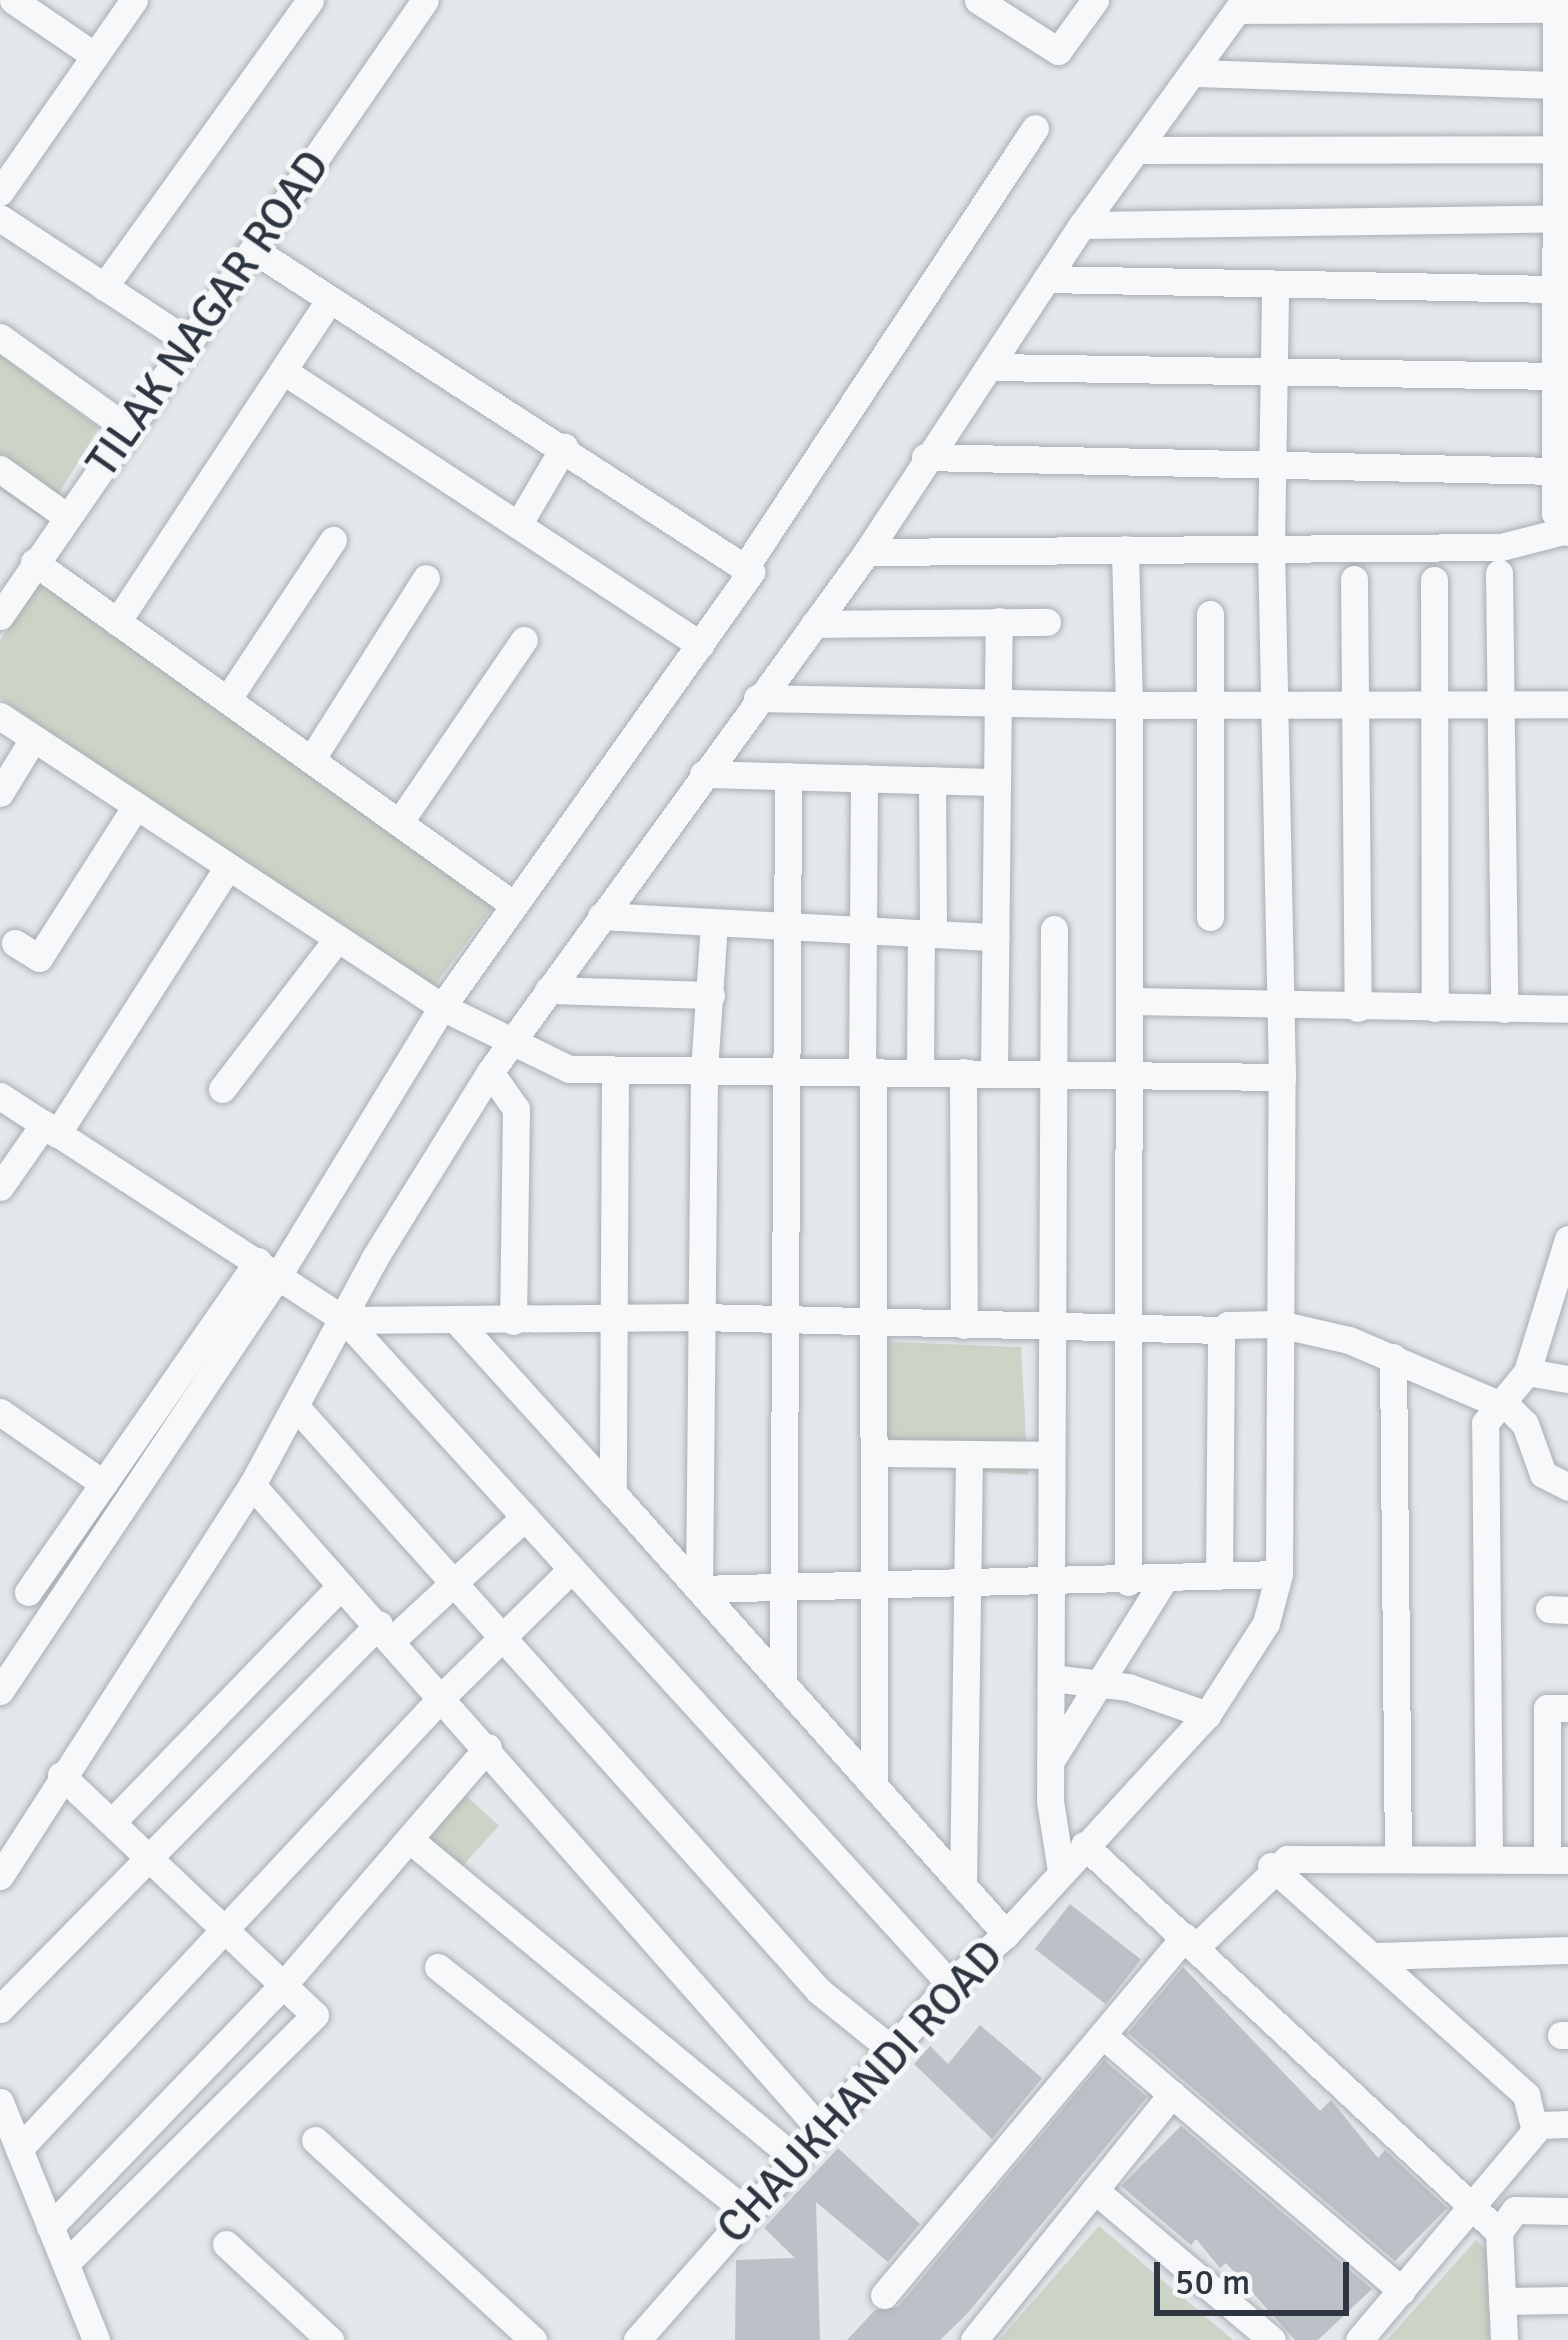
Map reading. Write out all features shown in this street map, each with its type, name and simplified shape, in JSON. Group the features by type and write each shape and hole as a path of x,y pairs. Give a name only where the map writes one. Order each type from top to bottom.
{"street":[{"path":"13,0 95,56"},
{"path":"0,192 134,0"},
{"path":"104,287 310,0"},
{"path":"978,0 1058,51 1094,0"},
{"name":"TILAK NAGAR ROAD","path":"3,603 254,250 413,4"},
{"path":"0,1876 61,1774 252,1485 490,1072 867,552 1082,224 1241,5 1556,4 1555,289 1561,455 1555,513 1567,531 1501,548 867,552"},
{"path":"1195,73 1556,85"},
{"path":"0,1691 268,1267 442,1007 748,583 748,563 1035,128"},
{"path":"1139,150 1555,149"},
{"path":"0,218 189,342"},
{"path":"1082,224 1556,218"},
{"path":"254,250 748,563"},
{"path":"1046,279 1555,289"},
{"name":"CHAUKHANDI ROAD","path":"638,2340 819,2128 950,1984 1006,1934 1207,1715 1266,1623 1279,1574 1282,1007 1271,548 1275,284"},
{"path":"117,622 329,299"},
{"path":"0,337 128,429"},
{"path":"992,367 1556,376"},
{"path":"285,372 700,645"},
{"path":"518,525 563,447"},
{"path":"925,457 1272,462 1561,455"},
{"path":"0,469 66,516"},
{"path":"227,700 333,540"},
{"path":"1125,549 1130,1001 1128,1582"},
{"path":"34,562 514,905"},
{"path":"1499,573 1504,1009"},
{"path":"311,760 426,578"},
{"path":"1354,579 1358,1008"},
{"path":"1434,580 1435,1008"},
{"path":"1210,614 1210,917"},
{"path":"994,1072 999,622"},
{"path":"814,624 1047,622"},
{"path":"400,820 524,640"},
{"path":"757,698 1129,705 1568,704"},
{"path":"0,716 442,1007 556,1066 615,1074 783,1070 1282,1077"},
{"path":"0,793 33,739"},
{"path":"703,774 996,782"},
{"path":"783,1684 788,776"},
{"path":"864,778 873,1322 874,1786"},
{"path":"920,1071 932,780"},
{"path":"15,944 39,958 136,806"},
{"path":"0,1187 51,1129 227,868"},
{"path":"601,916 994,937"},
{"path":"699,1589 704,1071 714,923"},
{"path":"1054,929 1050,1762 1061,1871"},
{"path":"222,1089 337,939"},
{"path":"548,989 711,995"},
{"path":"1130,1001 1568,1010"},
{"path":"490,1072 516,1108 513,1321"},
{"path":"962,1072 964,1325"},
{"path":"613,1493 615,1074"},
{"path":"0,1096 345,1319 950,1984"},
{"path":"1489,1859 1485,1423 1527,1372 1568,1239"},
{"path":"28,1592 268,1267"},
{"path":"345,1319 701,1318 1221,1330 1279,1324 1394,1357 1499,1404 1525,1424 1543,1474 1568,1487"},
{"path":"455,1319 1006,1934"},
{"path":"1219,1574 1221,1330"},
{"path":"1394,1357 1398,1858"},
{"path":"1527,1372 1568,1379"},
{"path":"296,1406 819,1991 891,2049"},
{"path":"0,1412 104,1484"},
{"path":"874,1454 1052,1455"},
{"path":"963,1886 969,1454"},
{"path":"252,1485 819,2128"},
{"path":"0,2009 386,1632 453,1583 524,1517"},
{"path":"19,2149 442,1696 572,1570"},
{"path":"699,1589 1052,1579 1128,1582 1279,1574"},
{"path":"1050,1762 1105,1685 1163,1581"},
{"path":"112,1822 341,1586"},
{"path":"1052,1678 1105,1685 1207,1715"},
{"path":"884,2296 1191,1941 1271,1866 1293,1858 1558,1860 1547,1708 1568,1708"},
{"path":"50,2227 285,1983 488,1748"},
{"path":"61,1774 313,2011 313,2023 66,2264"},
{"path":"409,1839 794,2157"},
{"path":"1084,1845 1499,2232"},
{"path":"1271,1866 1377,1956 1526,2095 1535,2131"},
{"path":"1377,1956 1568,1950"},
{"path":"438,1966 747,2212"},
{"path":"1106,2038 1402,2291"},
{"path":"974,2340 1172,2094"},
{"path":"0,2102 96,2340"},
{"path":"1359,2340 1535,2131 1568,2124"},
{"path":"315,2140 533,2340"},
{"path":"1096,2192 1272,2340"},
{"path":"1504,2340 1499,2232 1516,2210 1568,2211"},
{"path":"226,2244 330,2340"},
{"path":"1502,2301 1568,2300"}],"green space":[{"path":"0,355 99,428 43,519 0,490"},
{"path":"42,581 495,904 432,989 0,698 0,640"},
{"path":"872,1341 1021,1347 1028,1475 874,1464"},
{"path":"464,1794 499,1825 448,1882 413,1850"},
{"path":"1099,2226 1233,2340 999,2340"},
{"path":"1476,2240 1488,2250 1489,2340 1387,2340"}],"building":[{"path":"1070,1904 1141,1959 1106,2004 1035,1949"},
{"path":"1183,1967 1320,2111 1331,2100 1378,2158 1385,2150 1447,2208 1395,2261 1128,2033"},
{"path":"980,2025 1042,2078 992,2139 914,2064 930,2046 948,2064"},
{"path":"1104,2060 1147,2097 966,2315 940,2340 847,2340 875,2310 898,2307"},
{"path":"1181,2126 1372,2289 1318,2340 1295,2340 1226,2263 1220,2268 1196,2239 1191,2245 1121,2186"},
{"path":"838,2148 920,2224 888,2262 816,2202 820,2340 735,2340 736,2260 795,2258 764,2228"}]}
